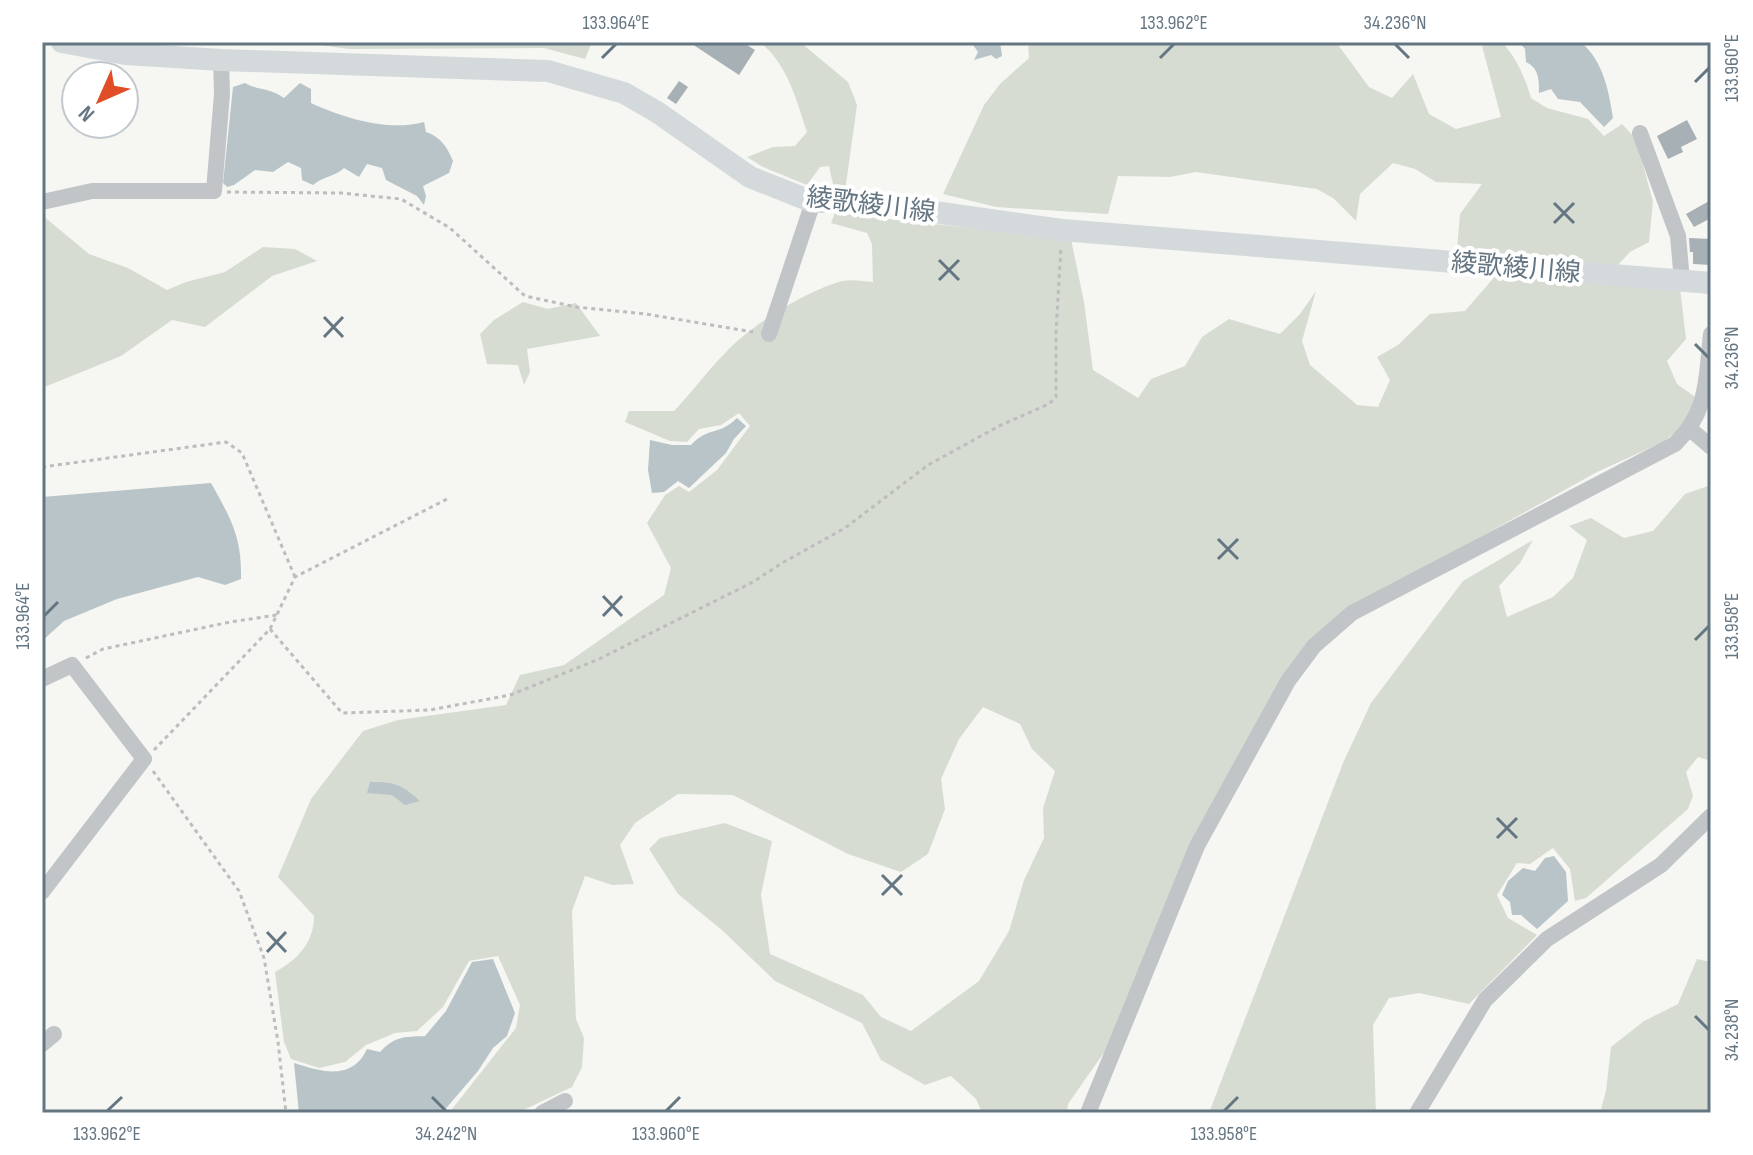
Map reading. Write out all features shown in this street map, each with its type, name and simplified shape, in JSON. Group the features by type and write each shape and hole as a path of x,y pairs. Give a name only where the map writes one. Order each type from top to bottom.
{"main road":[{"name":"綾歌綾川線","path":"62,42 126,54 221,60 548,71 624,93 657,112 750,177 813,202 864,202 1062,230 1711,283"}],"street":[{"path":"42,202 92,191 214,191 222,94 221,60"},
{"path":"1640,133 1678,236 1682,281"},
{"path":"769,334 813,202"},
{"path":"1088,1113 1197,846 1288,681 1314,646 1352,613 1675,444 1690,429 1699,413 1711,334"},
{"path":"1690,429 1711,447"},
{"path":"42,679 72,665 144,759 42,892"},
{"path":"1417,1113 1485,1000 1547,939 1661,865 1711,816"},
{"path":"542,1113 565,1101"}],"path":[{"path":"214,191 341,193 401,199 450,228 525,296 576,307 646,314 769,334"},
{"path":"270,629 342,713 430,710 510,695 599,659 730,595 845,528 928,465 1001,425 1049,404 1056,397 1062,230"},
{"path":"42,467 226,442 242,453 295,577"},
{"path":"286,1113 264,958 239,891 144,759 270,629 295,577 449,498"},
{"path":"72,665 103,649 279,614"}],"shaded area":[{"path":"298,42 592,42 585,59 544,48 349,49"},
{"path":"760,42 800,42 848,82 857,105 845,191 834,189 829,166 820,167 807,185 747,157 773,147 795,146 807,132 784,72"},
{"path":"971,42 1000,42 1002,56 996,59 991,55 974,60 978,52"},
{"path":"1028,42 1336,42 1369,87 1392,98 1413,74 1429,114 1456,129 1501,117 1482,46 1502,42 1520,68 1531,98 1547,108 1588,119 1604,136 1622,124 1636,139 1653,202 1649,242 1630,252 1616,267 1457,249 1460,214 1482,184 1436,182 1415,169 1393,163 1360,194 1356,221 1333,198 1317,189 1196,172 1170,177 1118,176 1108,214 996,207 943,194 984,105 1000,84 1029,58"},
{"path":"1519,42 1580,42 1599,67 1607,87 1613,118 1604,127 1580,102 1558,99 1551,89 1539,93 1537,75 1526,62 1525,49"},
{"path":"245,83 284,98 300,83 311,89 311,103 366,122 410,125 424,122 426,132 440,140 451,156 453,161 449,173 423,186 426,196 424,205 417,196 386,180 382,168 367,164 359,177 344,168 313,185 302,180 301,168 288,162 273,172 255,170 227,187 223,183 233,87"},
{"path":"835,213 1071,239 1093,370 1138,398 1151,379 1185,366 1202,337 1229,319 1280,334 1300,314 1316,291 1302,341 1310,365 1357,405 1378,407 1390,380 1377,357 1398,345 1430,314 1465,311 1497,274 1680,288 1686,339 1667,361 1677,384 1698,399 1684,426 1663,442 1597,472 1407,578 1282,678 1105,1051 1068,1104 1067,1113 982,1113 976,1099 951,1076 925,1085 881,1060 862,1023 775,981 723,931 678,894 649,849 660,838 725,823 772,841 761,895 770,954 863,995 881,1017 911,1031 979,981 1009,931 1024,880 1044,838 1043,808 1055,771 1032,749 1020,724 983,707 959,739 941,779 945,809 928,854 901,872 848,854 733,795 678,794 635,823 620,845 634,884 612,885 585,876 572,911 576,1019 584,1038 582,1067 572,1087 517,1113 449,1113 516,1028 520,1005 498,956 469,961 443,1007 417,1031 395,1033 366,1045 345,1062 319,1068 291,1059 284,1042 275,972 303,950 311,934 314,916 278,877 311,799 363,731 398,720 506,705 520,675 564,665 664,595 671,568 647,523 665,495 679,486 689,492 717,470 750,426 739,413 721,425 699,429 687,442 670,441 625,422 629,411 674,411 737,341 765,320 797,300 828,286 846,280 873,282 872,244 867,233 831,223"},
{"path":"42,215 89,254 128,268 167,290 225,272 263,247 295,249 317,261 272,276 205,327 172,320 121,356 42,388"},
{"path":"523,302 548,309 576,303 600,336 527,349 530,372 524,385 518,365 487,364 480,334 494,320"},
{"path":"737,418 746,426 726,453 689,488 678,481 664,492 652,493 648,470 650,440 691,445 703,435 731,424"},
{"path":"211,483 234,529 240,551 241,579 225,585 198,577 117,599 64,621 42,641 42,497"},
{"path":"1711,485 1711,761 1698,757 1686,772 1693,796 1688,809 1586,898 1575,901 1570,869 1553,848 1530,864 1517,863 1497,895 1508,918 1537,935 1469,1004 1419,993 1389,998 1373,1025 1376,1113 1209,1113 1343,763 1371,703 1463,581 1533,540 1520,563 1499,586 1507,617 1553,597 1573,578 1587,540 1569,526 1591,518 1624,538 1653,531 1685,494"},
{"path":"370,782 397,785 420,801 405,805 392,795 367,793"},
{"path":"1554,856 1566,872 1568,901 1537,929 1521,915 1512,915 1510,902 1502,895 1508,881 1523,868 1535,871 1545,858"},
{"path":"493,959 515,1013 507,1036 493,1048 442,1113 299,1113 294,1063 325,1071 345,1070 361,1059 367,1049 380,1052 400,1038 425,1036 446,1011 472,962"},
{"path":"1697,959 1711,962 1711,1113 1600,1113 1611,1047 1644,1021 1678,1004"}],"building":[{"path":"689,42 742,42 755,50 739,75"},
{"path":"679,81 688,87 676,104 667,98"},
{"path":"1687,120 1697,139 1681,147 1683,152 1668,159 1657,136"},
{"path":"1711,200 1711,218 1694,227 1686,214"},
{"path":"1689,238 1711,239 1711,265 1693,264"}]}
